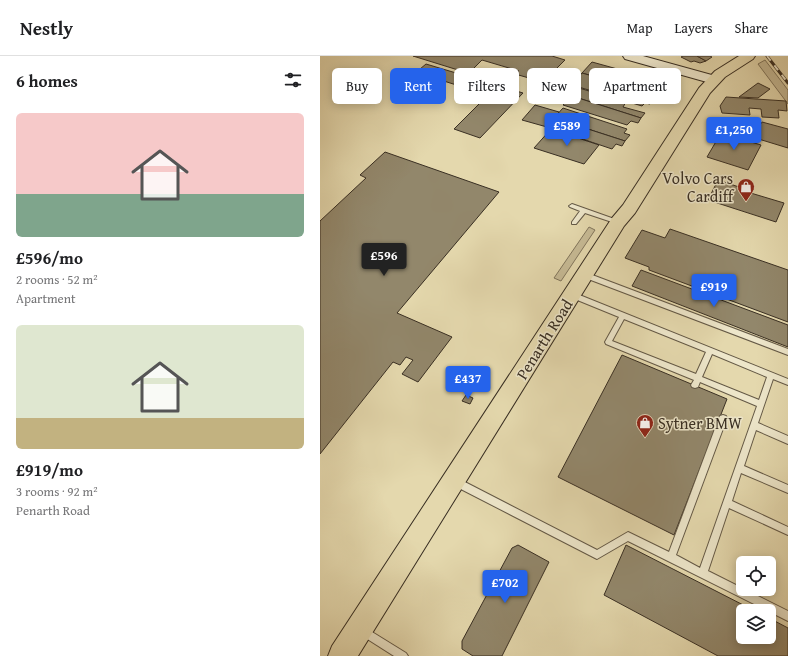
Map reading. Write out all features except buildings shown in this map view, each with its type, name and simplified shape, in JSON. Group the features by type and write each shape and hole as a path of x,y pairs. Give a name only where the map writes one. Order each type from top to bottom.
{"main road":[{"name":"Penarth Road","path":"342,656 618,222 629,209 699,99 714,80 748,56"}],"street":[{"path":"629,56 714,80"}],"lane":[{"path":"572,206 618,222"},
{"path":"574,222 584,210"},
{"path":"585,275 788,352"},
{"path":"572,295 788,382"},
{"path":"623,315 608,342 761,404"},
{"path":"694,385 710,350"},
{"path":"703,573 771,375"},
{"path":"671,557 723,418"},
{"path":"754,425 788,440"},
{"path":"739,468 788,489"},
{"path":"454,481 597,555 628,536 788,616"},
{"path":"727,504 788,532"},
{"path":"359,629 402,656"}],"shaded area":[{"path":"765,60 788,90 788,104 758,64"},
{"path":"589,227 595,230 561,281 554,278"}],"railway":[{"path":"767,56 788,83"}],"place":[{"name":"Volvo Cars Cardiff","path":"746,202"},
{"name":"Sytner BMW","path":"645,438"}]}
